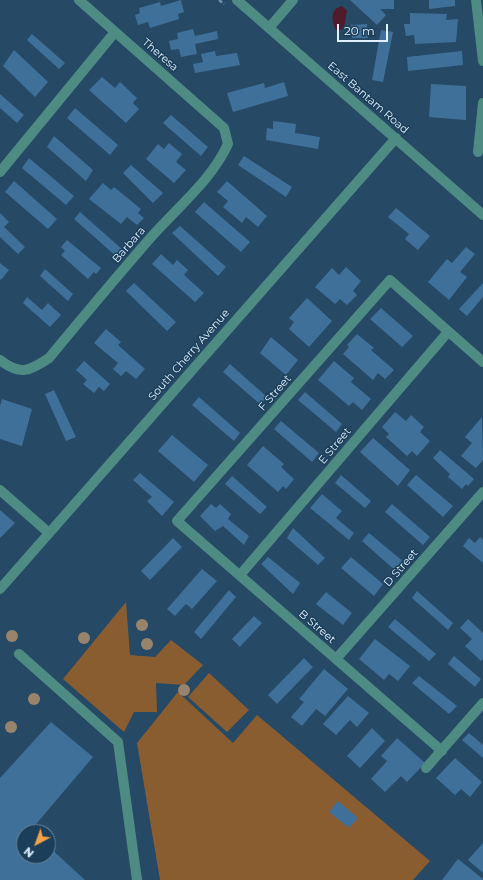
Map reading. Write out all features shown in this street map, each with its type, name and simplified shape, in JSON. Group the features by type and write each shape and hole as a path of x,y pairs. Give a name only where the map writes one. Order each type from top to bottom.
{"street":[{"name":"Theresa","path":"79,0 224,128"},
{"name":"East Bantam Road","path":"237,0 483,215"},
{"path":"269,28 293,0"},
{"path":"476,0 483,60"},
{"path":"0,172 116,32"},
{"path":"478,152 483,103"},
{"name":"Barbara","path":"0,360 10,368 31,370 49,358 153,236 221,160 228,144 224,128"},
{"name":"South Cherry Avenue","path":"0,589 396,138"},
{"name":"F Street","path":"177,521 390,280 448,332"},
{"path":"448,332 483,362"},
{"name":"E Street","path":"240,575 448,332"},
{"path":"0,490 49,533"},
{"name":"D Street","path":"336,659 483,492"},
{"name":"B Street","path":"177,521 442,751"},
{"path":"19,654 118,742 137,880"},
{"path":"426,768 483,703"}],"shaded area":[{"path":"342,6 347,11 344,27 341,30 336,30 333,23 333,16 335,10"},
{"path":"126,602 130,655 155,657 171,640 203,665 184,685 156,683 157,712 134,712 124,732 63,679"},
{"path":"209,673 249,710 227,732 188,697"},
{"path":"178,692 233,743 257,715 430,861 413,880 160,880 137,743"}],"building":[{"path":"181,0 184,12 178,14 179,19 150,28 148,22 138,25 135,15 140,13 139,8 160,2 161,6"},
{"path":"350,0 394,0 394,9 380,9 386,15 377,25"},
{"path":"429,0 455,0 455,6 429,9"},
{"path":"410,13 447,14 446,20 458,19 456,42 415,44 414,35 406,36 404,24 410,24"},
{"path":"367,24 368,38 352,38 351,25"},
{"path":"193,29 195,36 217,31 218,39 195,44 197,54 181,57 179,49 171,50 169,41 178,39 177,33"},
{"path":"381,30 393,32 383,82 372,80"},
{"path":"32,34 65,63 59,69 27,40"},
{"path":"14,50 48,82 35,97 3,66"},
{"path":"215,51 216,56 237,53 240,65 195,73 193,64 203,62 201,54"},
{"path":"462,51 463,65 408,71 407,57"},
{"path":"102,77 115,88 120,82 137,98 133,103 139,109 126,123 89,90"},
{"path":"284,82 288,96 233,112 227,93 264,83 265,88"},
{"path":"431,84 466,86 466,120 429,117"},
{"path":"0,94 24,115 17,123 0,108"},
{"path":"75,108 118,145 110,155 67,118"},
{"path":"171,115 208,147 201,156 163,123"},
{"path":"273,121 296,124 295,133 320,137 318,149 266,140 267,128 273,129"},
{"path":"54,136 93,170 86,181 47,147"},
{"path":"169,143 182,154 176,162 186,170 174,183 146,159 158,144 164,149"},
{"path":"244,156 292,187 286,197 238,165"},
{"path":"29,158 74,196 66,205 22,168"},
{"path":"131,165 163,193 153,203 123,173"},
{"path":"14,181 57,219 48,229 5,192"},
{"path":"227,181 267,216 258,227 246,217 242,223 223,207 228,201 217,192"},
{"path":"103,183 111,190 114,187 141,209 138,213 144,218 137,225 127,217 121,224 89,199"},
{"path":"204,202 250,242 241,252 195,212"},
{"path":"396,208 430,236 418,250 405,239 409,234 388,217"},
{"path":"80,212 123,250 117,257 74,219"},
{"path":"0,213 9,222 4,227 25,247 18,254 0,237"},
{"path":"180,226 226,267 218,276 172,233"},
{"path":"67,240 101,268 96,274 94,272 88,279 61,255 65,251 61,247"},
{"path":"466,247 475,254 460,272 467,277 449,300 428,282 447,259 452,263"},
{"path":"161,254 173,265 177,260 188,270 184,275 204,293 195,302 152,264"},
{"path":"0,263 9,270 1,280 0,279"},
{"path":"346,267 361,281 353,291 357,295 347,305 340,299 335,304 315,287 332,268 339,275"},
{"path":"45,269 73,294 68,301 40,276"},
{"path":"134,283 176,322 167,331 126,291"},
{"path":"483,283 483,297 467,316 459,309"},
{"path":"27,297 42,310 48,303 61,315 50,327 23,303"},
{"path":"307,298 332,321 309,347 289,329 294,322 289,318"},
{"path":"381,308 413,336 402,347 370,319"},
{"path":"106,329 121,342 118,345 145,369 136,379 126,371 121,376 113,369 118,363 94,343"},
{"path":"357,334 374,348 371,350 394,370 385,379 378,373 373,380 343,354 349,347 347,345"},
{"path":"271,337 298,360 286,375 260,353"},
{"path":"84,361 110,384 104,391 99,387 94,393 83,384 87,380 76,370"},
{"path":"334,361 354,378 351,382 371,399 362,410 353,402 349,406 318,380"},
{"path":"230,364 267,397 261,405 223,372"},
{"path":"54,390 76,437 66,441 45,394"},
{"path":"305,392 342,424 336,432 298,400"},
{"path":"199,397 240,433 234,441 192,405"},
{"path":"2,399 32,409 22,446 0,439 0,406"},
{"path":"395,412 406,421 411,415 424,427 420,432 430,441 417,456 412,451 407,456 386,437 389,434 382,427"},
{"path":"482,417 483,460 476,468 461,456 472,443 465,437"},
{"path":"281,421 319,453 312,462 274,429"},
{"path":"172,435 208,465 194,482 158,451"},
{"path":"373,438 410,470 398,486 360,452"},
{"path":"263,446 284,464 281,467 294,479 286,489 283,486 278,492 247,465"},
{"path":"440,450 474,479 468,486 466,484 462,489 448,477 450,474 433,458"},
{"path":"140,473 174,502 162,516 147,501 152,497 133,480"},
{"path":"341,475 371,501 365,508 335,483"},
{"path":"416,475 453,506 443,517 407,485"},
{"path":"232,476 267,507 260,514 225,484"},
{"path":"322,494 342,511 336,518 354,533 349,540 310,508"},
{"path":"211,504 216,508 220,504 231,514 228,519 249,536 244,545 223,526 215,531 200,516"},
{"path":"392,504 430,537 423,545 385,512"},
{"path":"0,510 15,523 0,538"},
{"path":"293,528 325,558 318,565 287,538"},
{"path":"369,533 405,563 398,573 362,541"},
{"path":"480,537 483,540 483,563 463,546 469,538 475,543"},
{"path":"173,538 182,547 150,580 141,571"},
{"path":"268,557 300,583 293,594 261,564"},
{"path":"351,557 383,584 374,596 341,568"},
{"path":"202,569 217,581 192,609 186,604 175,616 167,609"},
{"path":"229,590 236,597 201,639 194,632"},
{"path":"417,591 453,623 448,630 412,598"},
{"path":"326,592 352,613 343,625 316,604"},
{"path":"254,616 262,623 240,647 232,639"},
{"path":"395,619 436,654 429,661 388,627"},
{"path":"468,619 483,633 483,659 481,661 465,646 472,639 460,628"},
{"path":"375,639 410,666 398,681 389,674 384,680 359,659"},
{"path":"454,656 481,679 475,687 448,664"},
{"path":"304,658 313,667 277,704 268,695"},
{"path":"324,669 348,689 325,716 316,709 302,726 291,717 304,702 299,699"},
{"path":"419,676 457,706 449,714 412,683"},
{"path":"348,696 369,713 357,727 350,720 336,735 323,724"},
{"path":"51,722 93,757 36,824 16,824 16,864 56,864 56,853 85,880 0,880 0,778"},
{"path":"372,728 385,741 360,768 347,756"},
{"path":"469,733 483,745 483,758 462,740"},
{"path":"397,738 425,763 407,782 401,776 385,792 371,779 387,761 381,756"},
{"path":"455,758 482,782 470,797 461,789 455,795 436,778"},
{"path":"338,801 358,818 349,828 329,812"},
{"path":"483,843 483,873 468,860"},
{"path":"458,859 483,879 483,880 442,880"}]}
